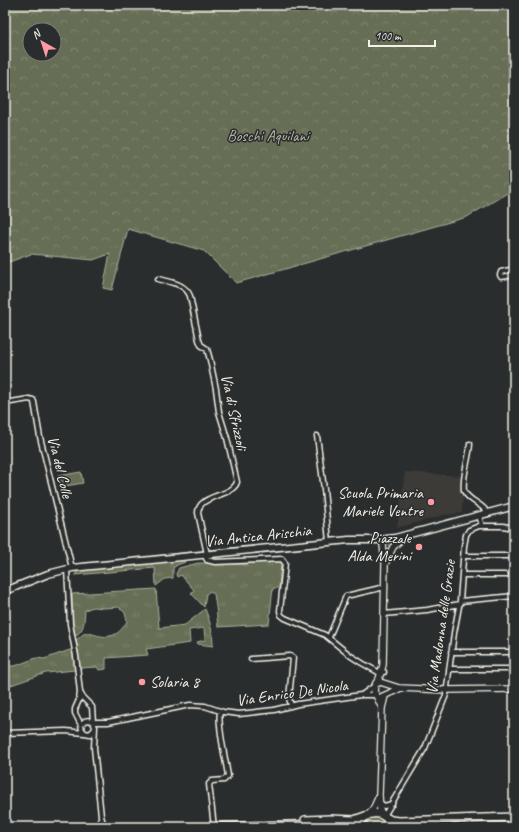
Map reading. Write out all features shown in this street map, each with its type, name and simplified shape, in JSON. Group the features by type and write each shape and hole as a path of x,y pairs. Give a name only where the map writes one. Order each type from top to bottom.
{"main road":[{"name":"Via Antica Arischia","path":"5,591 48,574 70,568 349,540 385,540 514,506"},
{"path":"281,825 315,820 354,820 376,813 393,820 514,817"},
{"path":"359,827 362,820 368,815"},
{"path":"384,816 390,827"},
{"path":"397,827 409,820"},
{"path":"204,827 335,824 347,827"}],"street":[{"path":"514,269 501,272 500,275 501,278 514,275"},
{"name":"Via di Sfrizzoli","path":"158,279 182,286 188,291 190,296 200,343 207,350 210,360 219,412 227,438 237,482 234,488 204,502 199,507 198,513 206,554"},
{"name":"Via del Colle","path":"5,403 29,399 33,400 34,402 40,437 70,568 69,619 80,692"},
{"path":"317,436 324,489 328,542"},
{"path":"470,444 469,458 464,473 464,491 470,499 486,510 488,514"},
{"path":"479,516 482,526"},
{"path":"472,518 475,528 482,526 504,526 514,528"},
{"name":"Via Madonna delle Grazie","path":"384,816 424,748 444,699 455,624 460,602 466,535 468,531 475,528"},
{"path":"386,555 407,535"},
{"path":"370,540 378,544 386,555"},
{"path":"384,816 381,812 379,798 382,708 389,690 383,672 385,564 386,555 389,548 385,540"},
{"path":"206,554 207,560 215,562 282,559 285,564 280,611 281,615 329,637 362,664 383,672"},
{"path":"464,556 514,557"},
{"path":"462,575 506,574"},
{"path":"329,637 346,596 385,587"},
{"path":"384,614 427,610 460,602 514,596"},
{"path":"451,652 514,652"},
{"path":"251,659 290,656 292,658 291,706"},
{"path":"449,669 514,669"},
{"path":"382,708 374,690 375,685 383,672"},
{"path":"375,685 380,682 399,688 446,690 514,689"},
{"name":"Via Enrico De Nicola","path":"361,695 375,685"},
{"path":"376,695 381,697 399,688"},
{"path":"80,692 92,708 93,722 95,725 94,748 101,816 101,822 97,827"},
{"path":"80,692 75,713 82,730 91,741 94,748"},
{"name":"Via Enrico De Nicola","path":"94,730 101,724 108,722 190,706 205,706 228,714 239,714 279,709 361,695 376,695"},
{"path":"78,703 88,703"},
{"path":"214,827 209,784 212,781 224,780 228,776 221,730 220,712"},
{"path":"66,731 81,725 85,720 93,722"},
{"name":"Via Enrico De Nicola","path":"93,722 108,722"},
{"path":"5,733 66,731 90,734 94,730"},
{"path":"379,798 384,806 392,804"},
{"path":"368,815 379,798"},
{"path":"101,816 103,823 107,827"},
{"path":"414,827 426,819"}],"shaded area":[{"name":"Scuola Primaria Mariele Ventre","path":"405,472 461,476 461,490 463,495 462,513 444,515 397,528"}],"green space":[{"name":"Boschi Aquilani","path":"5,5 514,5 514,189 467,217 236,283 204,251 128,229 112,290 103,288 110,254 93,260 31,254 9,262 5,253"},
{"path":"81,472 83,483 60,487 58,476"},
{"path":"184,560 185,562 173,568 173,578 165,579 156,586 155,568 75,575 78,570"},
{"path":"277,560 281,561 279,588 273,588 269,624 218,627 214,594 210,591 206,594 204,607 191,593 194,590 181,575 177,577 176,574 179,568 198,563 244,564"},
{"path":"156,589 159,628 185,625 205,609 211,627 213,646 198,644 197,642 205,640 204,628 189,630 190,643 146,649 148,655 106,658 106,669 99,670 97,667 80,668 76,640 86,633 101,636 114,635 121,630 127,621 125,613 119,607 93,607 85,610 81,631 75,636 73,626 72,594"},
{"path":"73,649 75,670 46,673 5,687 5,666 15,666 36,658 44,659"},
{"path":"375,816 382,819 387,827 362,827 370,817"}],"place":[{"name":"Scuola Primaria Mariele Ventre","path":"431,502"},
{"name":"Piazzale Alda Merini","path":"419,547"},
{"name":"Solaria 8","path":"142,682"}]}
